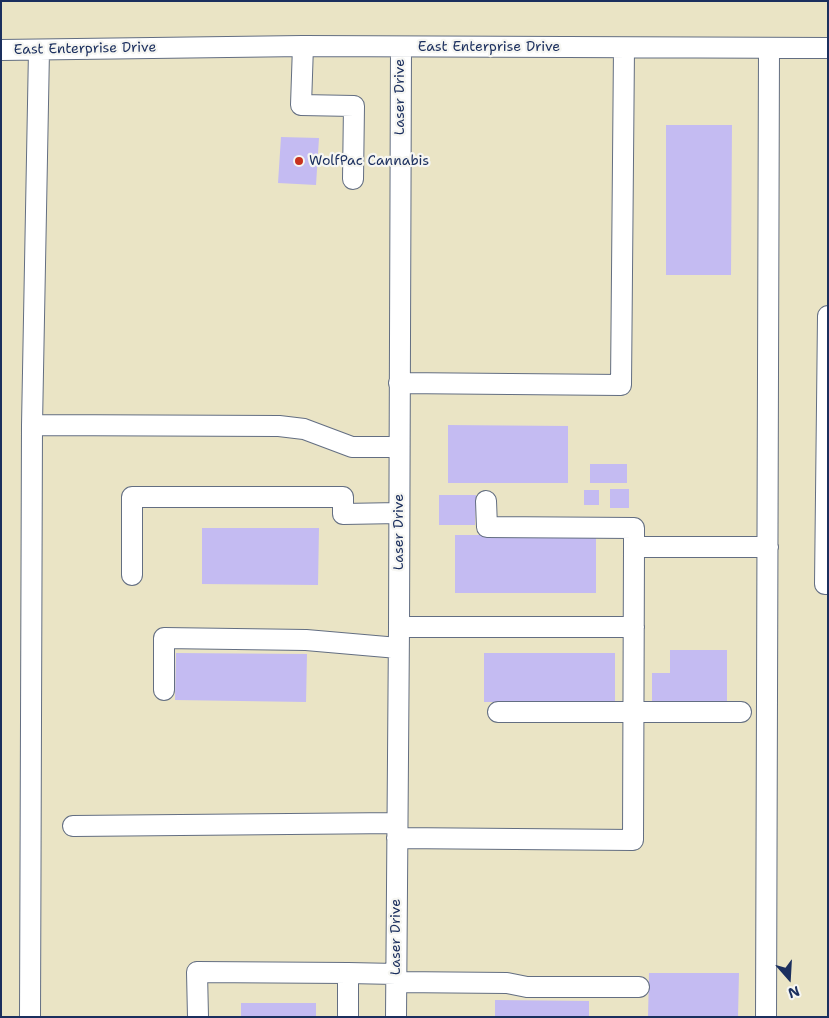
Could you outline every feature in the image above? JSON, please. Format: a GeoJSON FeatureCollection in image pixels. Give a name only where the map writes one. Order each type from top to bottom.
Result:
{"type":"FeatureCollection","features":[{"type":"Feature","properties":{"kind":"street","name":"East Enterprise Drive"},"geometry":{"type":"LineString","coordinates":[[1,50],[303,46],[828,48]]}},
{"type":"Feature","properties":{"kind":"street"},"geometry":{"type":"LineString","coordinates":[[303,46],[302,105],[354,106],[353,179]]}},
{"type":"Feature","properties":{"kind":"street","name":"Laser Drive"},"geometry":{"type":"LineString","coordinates":[[396,1017],[401,47]]}},
{"type":"Feature","properties":{"kind":"street"},"geometry":{"type":"LineString","coordinates":[[399,383],[621,385],[624,48]]}},
{"type":"Feature","properties":{"kind":"street"},"geometry":{"type":"LineString","coordinates":[[766,1017],[769,48]]}},
{"type":"Feature","properties":{"kind":"street"},"geometry":{"type":"LineString","coordinates":[[30,1017],[32,425],[39,50]]}},
{"type":"Feature","properties":{"kind":"street"},"geometry":{"type":"LineString","coordinates":[[828,316],[825,584],[828,584]]}},
{"type":"Feature","properties":{"kind":"street"},"geometry":{"type":"LineString","coordinates":[[32,425],[280,426],[304,429],[352,447],[399,447]]}},
{"type":"Feature","properties":{"kind":"street"},"geometry":{"type":"LineString","coordinates":[[132,574],[132,497],[343,497],[343,514],[399,513]]}},
{"type":"Feature","properties":{"kind":"street"},"geometry":{"type":"LineString","coordinates":[[72,826],[397,831],[633,840],[634,528],[487,527],[486,501]]}},
{"type":"Feature","properties":{"kind":"street"},"geometry":{"type":"LineString","coordinates":[[634,547],[768,547]]}},
{"type":"Feature","properties":{"kind":"street"},"geometry":{"type":"LineString","coordinates":[[399,627],[634,627]]}},
{"type":"Feature","properties":{"kind":"street"},"geometry":{"type":"LineString","coordinates":[[164,690],[164,638],[306,640],[398,648]]}},
{"type":"Feature","properties":{"kind":"street"},"geometry":{"type":"LineString","coordinates":[[498,712],[741,712]]}},
{"type":"Feature","properties":{"kind":"street"},"geometry":{"type":"LineString","coordinates":[[198,1017],[197,972],[348,973],[396,978],[507,983],[527,987],[639,987]]}},
{"type":"Feature","properties":{"kind":"street"},"geometry":{"type":"LineString","coordinates":[[348,973],[348,1017]]}},
{"type":"Feature","properties":{"kind":"building"},"geometry":{"type":"Polygon","coordinates":[[[666,125],[732,125],[731,275],[666,275],[666,125]]]}},
{"type":"Feature","properties":{"kind":"building","name":"WolfPac Cannabis"},"geometry":{"type":"Polygon","coordinates":[[[281,137],[319,138],[316,185],[278,183],[281,137]]]}},
{"type":"Feature","properties":{"kind":"building"},"geometry":{"type":"Polygon","coordinates":[[[448,425],[568,426],[568,483],[448,483],[448,425]]]}},
{"type":"Feature","properties":{"kind":"building"},"geometry":{"type":"Polygon","coordinates":[[[590,464],[627,464],[627,483],[590,483],[590,464]]]}},
{"type":"Feature","properties":{"kind":"building"},"geometry":{"type":"Polygon","coordinates":[[[610,489],[629,489],[629,508],[610,508],[610,489]]]}},
{"type":"Feature","properties":{"kind":"building"},"geometry":{"type":"Polygon","coordinates":[[[584,490],[599,490],[599,505],[584,505],[584,490]]]}},
{"type":"Feature","properties":{"kind":"building"},"geometry":{"type":"Polygon","coordinates":[[[439,495],[476,495],[475,525],[439,525],[439,495]]]}},
{"type":"Feature","properties":{"kind":"building"},"geometry":{"type":"Polygon","coordinates":[[[202,528],[319,528],[318,585],[202,584],[202,528]]]}},
{"type":"Feature","properties":{"kind":"building"},"geometry":{"type":"Polygon","coordinates":[[[455,535],[596,535],[596,593],[455,593],[455,535]]]}},
{"type":"Feature","properties":{"kind":"building"},"geometry":{"type":"Polygon","coordinates":[[[670,650],[727,650],[727,702],[652,702],[652,673],[670,673],[670,650]]]}},
{"type":"Feature","properties":{"kind":"building"},"geometry":{"type":"Polygon","coordinates":[[[176,653],[307,654],[306,702],[175,700],[176,653]]]}},
{"type":"Feature","properties":{"kind":"building"},"geometry":{"type":"Polygon","coordinates":[[[484,653],[615,653],[615,702],[484,702],[484,653]]]}},
{"type":"Feature","properties":{"kind":"building"},"geometry":{"type":"Polygon","coordinates":[[[649,973],[739,973],[738,1017],[648,1017],[649,973]]]}},
{"type":"Feature","properties":{"kind":"building"},"geometry":{"type":"Polygon","coordinates":[[[495,1000],[589,1001],[589,1017],[495,1017],[495,1000]]]}},
{"type":"Feature","properties":{"kind":"building"},"geometry":{"type":"Polygon","coordinates":[[[241,1003],[316,1003],[316,1017],[241,1017],[241,1003]]]}},
{"type":"Feature","properties":{"kind":"place","name":"WolfPac Cannabis"},"geometry":{"type":"Point","coordinates":[299,161]}}]}
